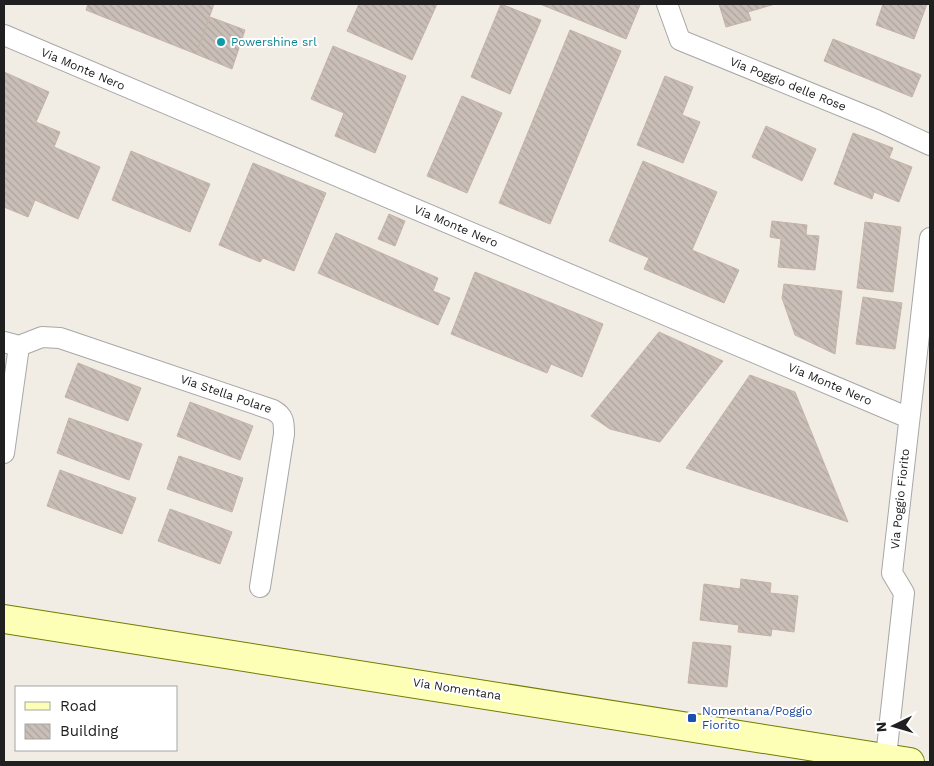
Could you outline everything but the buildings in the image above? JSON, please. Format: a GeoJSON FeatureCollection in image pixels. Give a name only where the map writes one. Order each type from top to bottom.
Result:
{"type":"FeatureCollection","features":[{"type":"Feature","properties":{"kind":"street","name":"Via Poggio delle Rose"},"geometry":{"type":"LineString","coordinates":[[667,4],[680,40],[876,120],[930,145]]}},
{"type":"Feature","properties":{"kind":"street","name":"Via Monte Nero"},"geometry":{"type":"LineString","coordinates":[[4,36],[909,418]]}},
{"type":"Feature","properties":{"kind":"street","name":"Via Poggio Fiorito"},"geometry":{"type":"LineString","coordinates":[[898,759],[904,593],[892,573],[930,238]]}},
{"type":"Feature","properties":{"kind":"street","name":"Via Stella Polare"},"geometry":{"type":"LineString","coordinates":[[12,344],[42,338],[60,338],[280,414],[284,422],[284,434],[260,587]]}},
{"type":"Feature","properties":{"kind":"street"},"geometry":{"type":"LineString","coordinates":[[4,453],[12,344]]}},
{"type":"Feature","properties":{"kind":"street","name":"Via Nomentana"},"geometry":{"type":"LineString","coordinates":[[4,618],[898,759]]}},
{"type":"Feature","properties":{"kind":"place","name":"Powershine srl"},"geometry":{"type":"Point","coordinates":[221,42]}},
{"type":"Feature","properties":{"kind":"place","name":"Nomentana/Poggio Fiorito"},"geometry":{"type":"Point","coordinates":[692,718]}}]}
